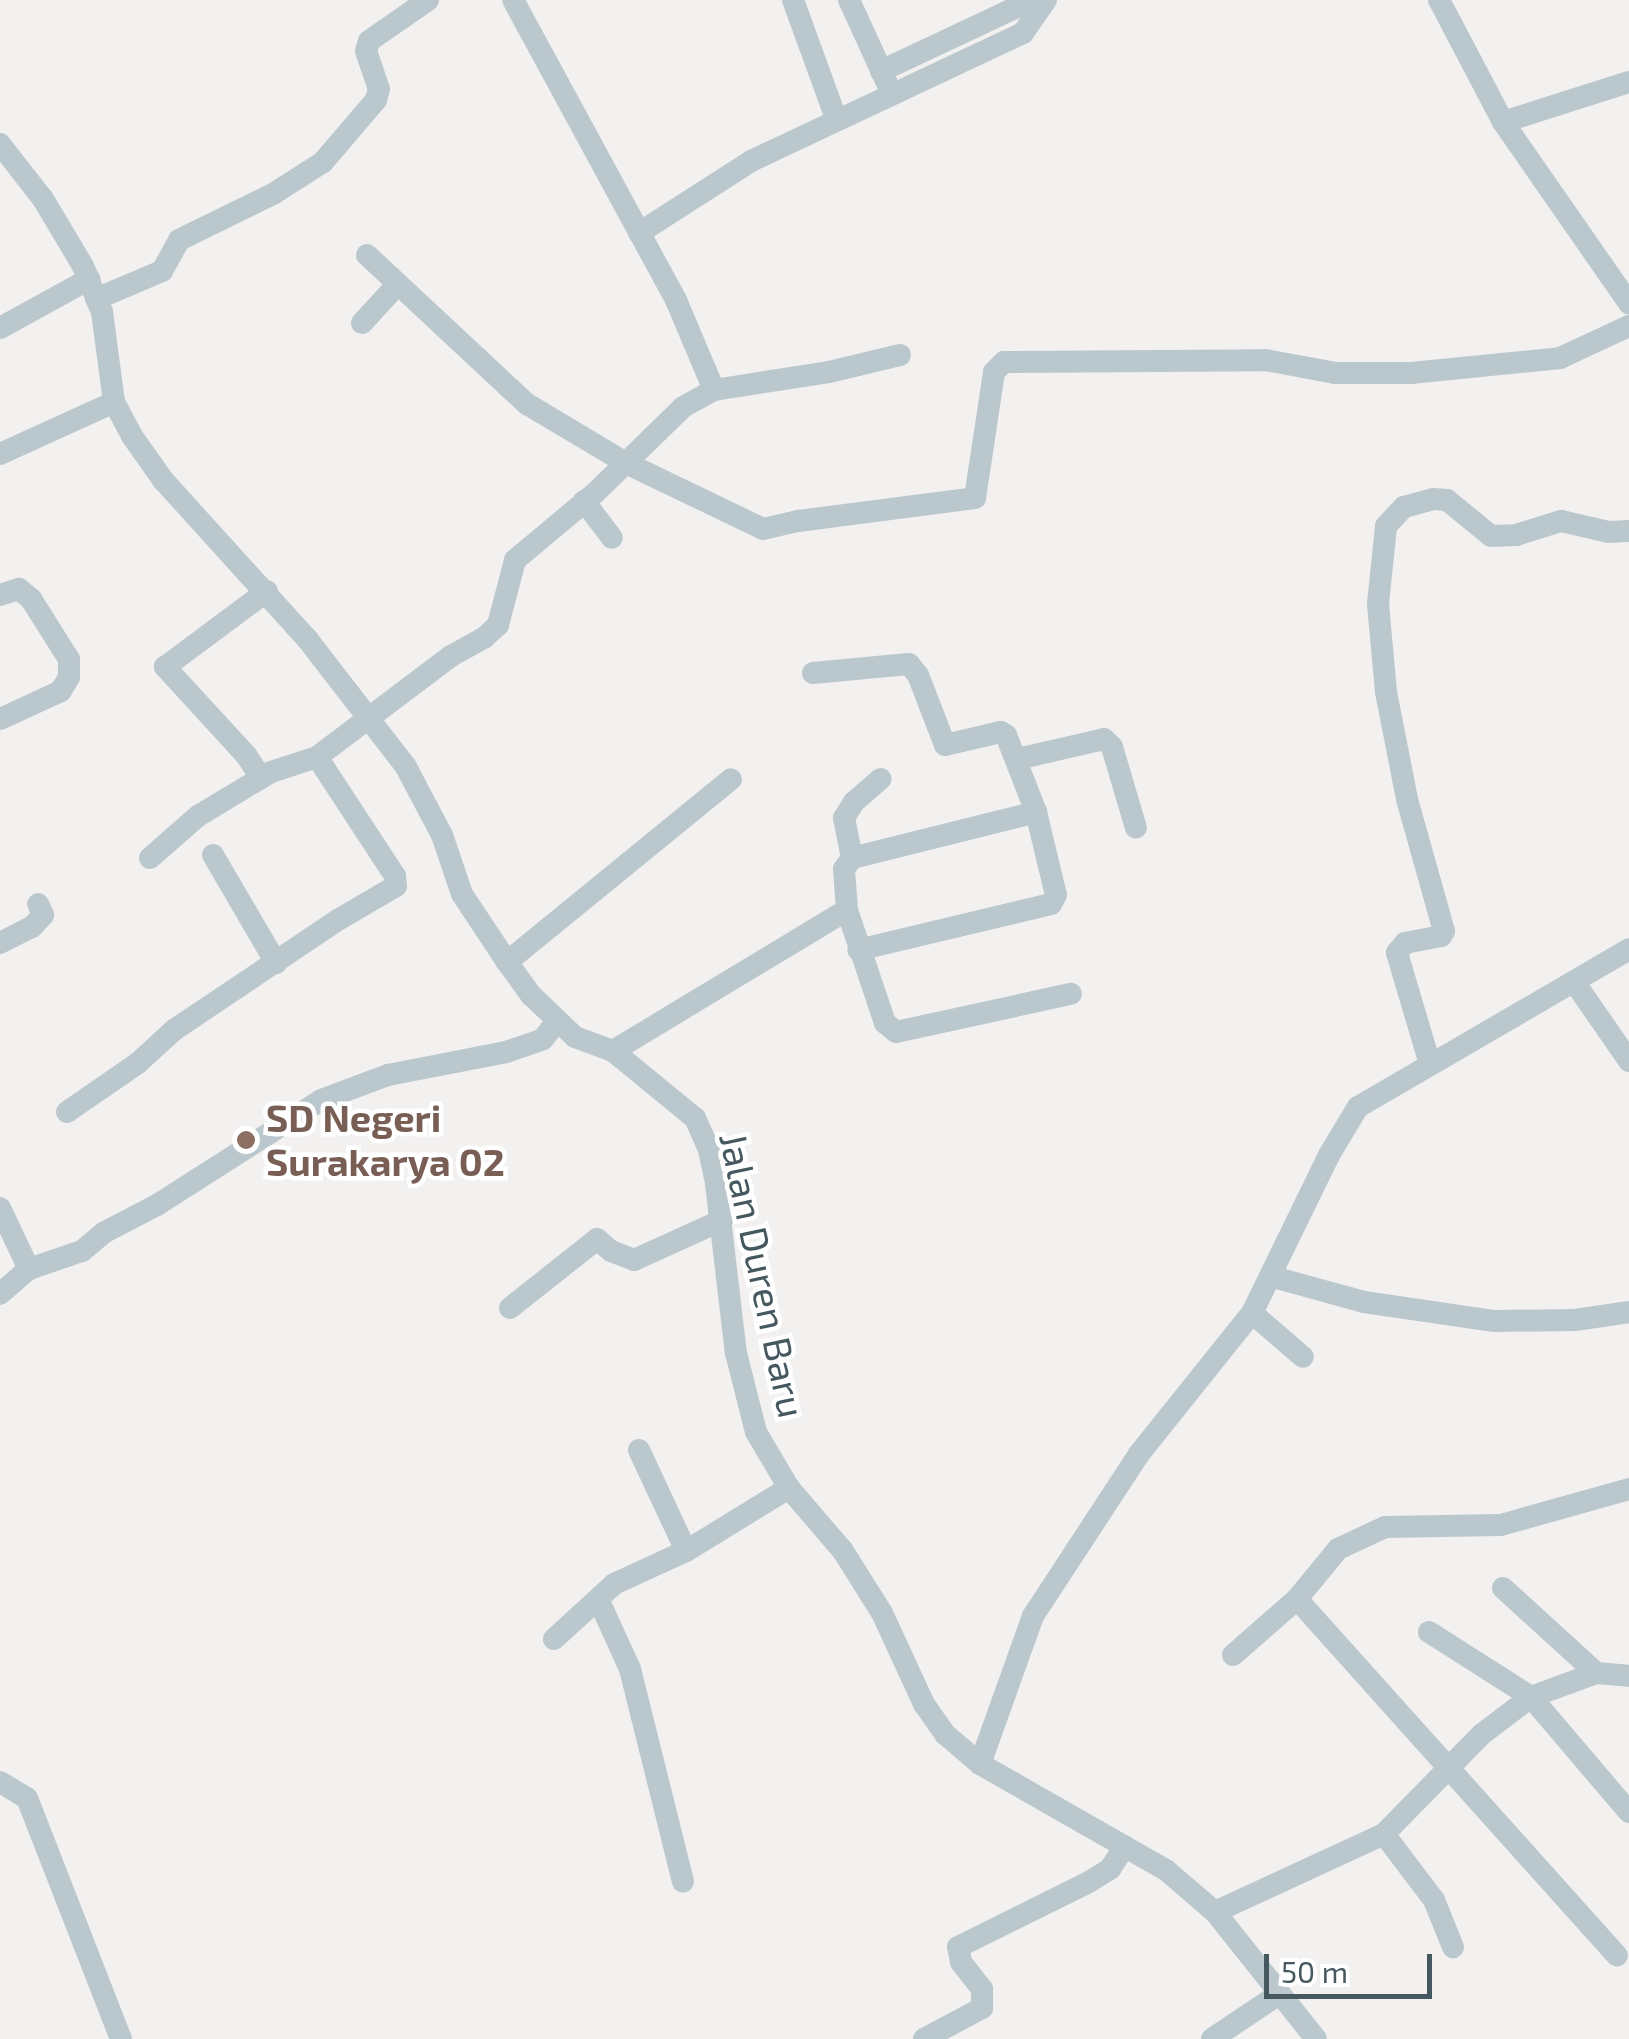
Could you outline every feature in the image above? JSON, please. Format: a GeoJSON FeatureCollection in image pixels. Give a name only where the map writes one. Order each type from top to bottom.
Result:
{"type":"FeatureCollection","features":[{"type":"Feature","properties":{"kind":"street"},"geometry":{"type":"LineString","coordinates":[[0,328],[92,289],[162,271],[179,240],[273,194],[323,162],[376,100],[379,89],[366,51],[369,41],[428,0]]}},
{"type":"Feature","properties":{"kind":"street"},"geometry":{"type":"LineString","coordinates":[[513,0],[676,300],[714,390]]}},
{"type":"Feature","properties":{"kind":"street"},"geometry":{"type":"LineString","coordinates":[[792,0],[836,118]]}},
{"type":"Feature","properties":{"kind":"street"},"geometry":{"type":"LineString","coordinates":[[849,0],[894,97]]}},
{"type":"Feature","properties":{"kind":"street"},"geometry":{"type":"LineString","coordinates":[[882,70],[1032,0]]}},
{"type":"Feature","properties":{"kind":"street"},"geometry":{"type":"LineString","coordinates":[[639,234],[752,161],[836,118],[894,97],[1023,33],[1046,0]]}},
{"type":"Feature","properties":{"kind":"street"},"geometry":{"type":"LineString","coordinates":[[1439,0],[1502,122],[1629,303]]}},
{"type":"Feature","properties":{"kind":"street"},"geometry":{"type":"LineString","coordinates":[[1502,122],[1629,82]]}},
{"type":"Feature","properties":{"kind":"street"},"geometry":{"type":"LineString","coordinates":[[0,144],[43,199],[92,289],[114,402],[0,454]]}},
{"type":"Feature","properties":{"kind":"street"},"geometry":{"type":"LineString","coordinates":[[368,255],[528,404],[626,463],[763,530],[798,520],[958,504],[975,498],[994,372],[1004,362],[1265,360],[1335,373],[1411,373],[1560,358],[1629,326]]}},
{"type":"Feature","properties":{"kind":"street"},"geometry":{"type":"LineString","coordinates":[[362,323],[397,285]]}},
{"type":"Feature","properties":{"kind":"street"},"geometry":{"type":"LineString","coordinates":[[150,858],[188,823],[261,778],[294,761],[317,756],[498,625],[515,560],[626,463],[683,407],[714,390],[829,372],[900,355]]}},
{"type":"Feature","properties":{"kind":"street","name":"Jalan Duren Baru"},"geometry":{"type":"LineString","coordinates":[[114,402],[163,480],[267,591],[406,767],[442,836],[462,894],[507,962],[576,1038],[613,1051],[694,1118],[709,1150],[722,1220],[723,1267],[756,1432],[790,1488],[843,1551],[882,1613],[924,1704],[945,1734],[980,1764],[1166,1870],[1215,1912],[1316,2039]]}},
{"type":"Feature","properties":{"kind":"street"},"geometry":{"type":"LineString","coordinates":[[1428,1062],[1397,954],[1405,943],[1441,936],[1444,931],[1407,800],[1386,692],[1378,604],[1386,526],[1404,507],[1447,500],[1476,529],[1491,536],[1516,535],[1560,521],[1609,532],[1629,531]]}},
{"type":"Feature","properties":{"kind":"street"},"geometry":{"type":"LineString","coordinates":[[584,501],[612,538]]}},
{"type":"Feature","properties":{"kind":"street"},"geometry":{"type":"LineString","coordinates":[[0,595],[19,589],[31,599],[69,659],[69,677],[61,690],[0,718]]}},
{"type":"Feature","properties":{"kind":"street"},"geometry":{"type":"LineString","coordinates":[[261,778],[246,755],[165,667],[267,591]]}},
{"type":"Feature","properties":{"kind":"street"},"geometry":{"type":"LineString","coordinates":[[814,673],[909,664],[918,675],[945,744],[1001,732],[1010,739],[1036,812],[1056,895],[1051,904],[858,950]]}},
{"type":"Feature","properties":{"kind":"street"},"geometry":{"type":"LineString","coordinates":[[1017,759],[1104,739],[1112,747],[1136,828]]}},
{"type":"Feature","properties":{"kind":"street"},"geometry":{"type":"LineString","coordinates":[[66,1112],[138,1063],[174,1030],[391,890],[397,882],[317,756]]}},
{"type":"Feature","properties":{"kind":"street"},"geometry":{"type":"LineString","coordinates":[[507,962],[730,778]]}},
{"type":"Feature","properties":{"kind":"street"},"geometry":{"type":"LineString","coordinates":[[852,858],[844,818],[854,802],[880,779]]}},
{"type":"Feature","properties":{"kind":"street"},"geometry":{"type":"LineString","coordinates":[[1036,812],[852,858],[844,869],[847,910],[884,1022],[896,1032],[1071,994]]}},
{"type":"Feature","properties":{"kind":"street"},"geometry":{"type":"LineString","coordinates":[[213,855],[276,962]]}},
{"type":"Feature","properties":{"kind":"street"},"geometry":{"type":"LineString","coordinates":[[0,943],[32,927],[42,915],[38,904]]}},
{"type":"Feature","properties":{"kind":"street"},"geometry":{"type":"LineString","coordinates":[[613,1051],[847,910]]}},
{"type":"Feature","properties":{"kind":"street"},"geometry":{"type":"LineString","coordinates":[[980,1764],[1033,1616],[1139,1454],[1252,1313],[1273,1277],[1329,1155],[1358,1107],[1428,1062],[1575,983],[1629,949]]}},
{"type":"Feature","properties":{"kind":"street"},"geometry":{"type":"LineString","coordinates":[[1575,983],[1629,1061]]}},
{"type":"Feature","properties":{"kind":"street"},"geometry":{"type":"LineString","coordinates":[[0,1294],[29,1269],[82,1251],[105,1232],[157,1204],[320,1100],[388,1075],[506,1052],[543,1039],[557,1021]]}},
{"type":"Feature","properties":{"kind":"street"},"geometry":{"type":"LineString","coordinates":[[0,1208],[29,1269]]}},
{"type":"Feature","properties":{"kind":"street"},"geometry":{"type":"LineString","coordinates":[[510,1308],[597,1239],[611,1251],[634,1260],[722,1220]]}},
{"type":"Feature","properties":{"kind":"street"},"geometry":{"type":"LineString","coordinates":[[1273,1277],[1364,1302],[1495,1320],[1575,1320],[1629,1312]]}},
{"type":"Feature","properties":{"kind":"street"},"geometry":{"type":"LineString","coordinates":[[1252,1313],[1303,1357]]}},
{"type":"Feature","properties":{"kind":"street"},"geometry":{"type":"LineString","coordinates":[[638,1450],[686,1551]]}},
{"type":"Feature","properties":{"kind":"street"},"geometry":{"type":"LineString","coordinates":[[554,1639],[614,1584],[686,1551],[790,1488]]}},
{"type":"Feature","properties":{"kind":"street"},"geometry":{"type":"LineString","coordinates":[[1233,1655],[1297,1599],[1338,1549],[1385,1527],[1501,1525],[1629,1490]]}},
{"type":"Feature","properties":{"kind":"street"},"geometry":{"type":"LineString","coordinates":[[1503,1588],[1596,1674]]}},
{"type":"Feature","properties":{"kind":"street"},"geometry":{"type":"LineString","coordinates":[[1297,1599],[1618,1956]]}},
{"type":"Feature","properties":{"kind":"street"},"geometry":{"type":"LineString","coordinates":[[599,1601],[630,1669],[683,1882]]}},
{"type":"Feature","properties":{"kind":"street"},"geometry":{"type":"LineString","coordinates":[[1429,1632],[1531,1698],[1629,1812]]}},
{"type":"Feature","properties":{"kind":"street"},"geometry":{"type":"LineString","coordinates":[[1215,1912],[1387,1831],[1409,1813],[1482,1734],[1531,1698],[1596,1674],[1629,1676]]}},
{"type":"Feature","properties":{"kind":"street"},"geometry":{"type":"LineString","coordinates":[[0,1782],[27,1798],[121,2039]]}},
{"type":"Feature","properties":{"kind":"street"},"geometry":{"type":"LineString","coordinates":[[1387,1831],[1434,1900],[1452,1947]]}},
{"type":"Feature","properties":{"kind":"street"},"geometry":{"type":"LineString","coordinates":[[924,2039],[982,2008],[982,1989],[962,1962],[958,1947],[1089,1882],[1110,1868],[1124,1846]]}},
{"type":"Feature","properties":{"kind":"street"},"geometry":{"type":"LineString","coordinates":[[1212,2039],[1279,1994]]}},
{"type":"Feature","properties":{"kind":"place","name":"SD Negeri Surakarya 02"},"geometry":{"type":"Point","coordinates":[246,1140]}}]}
